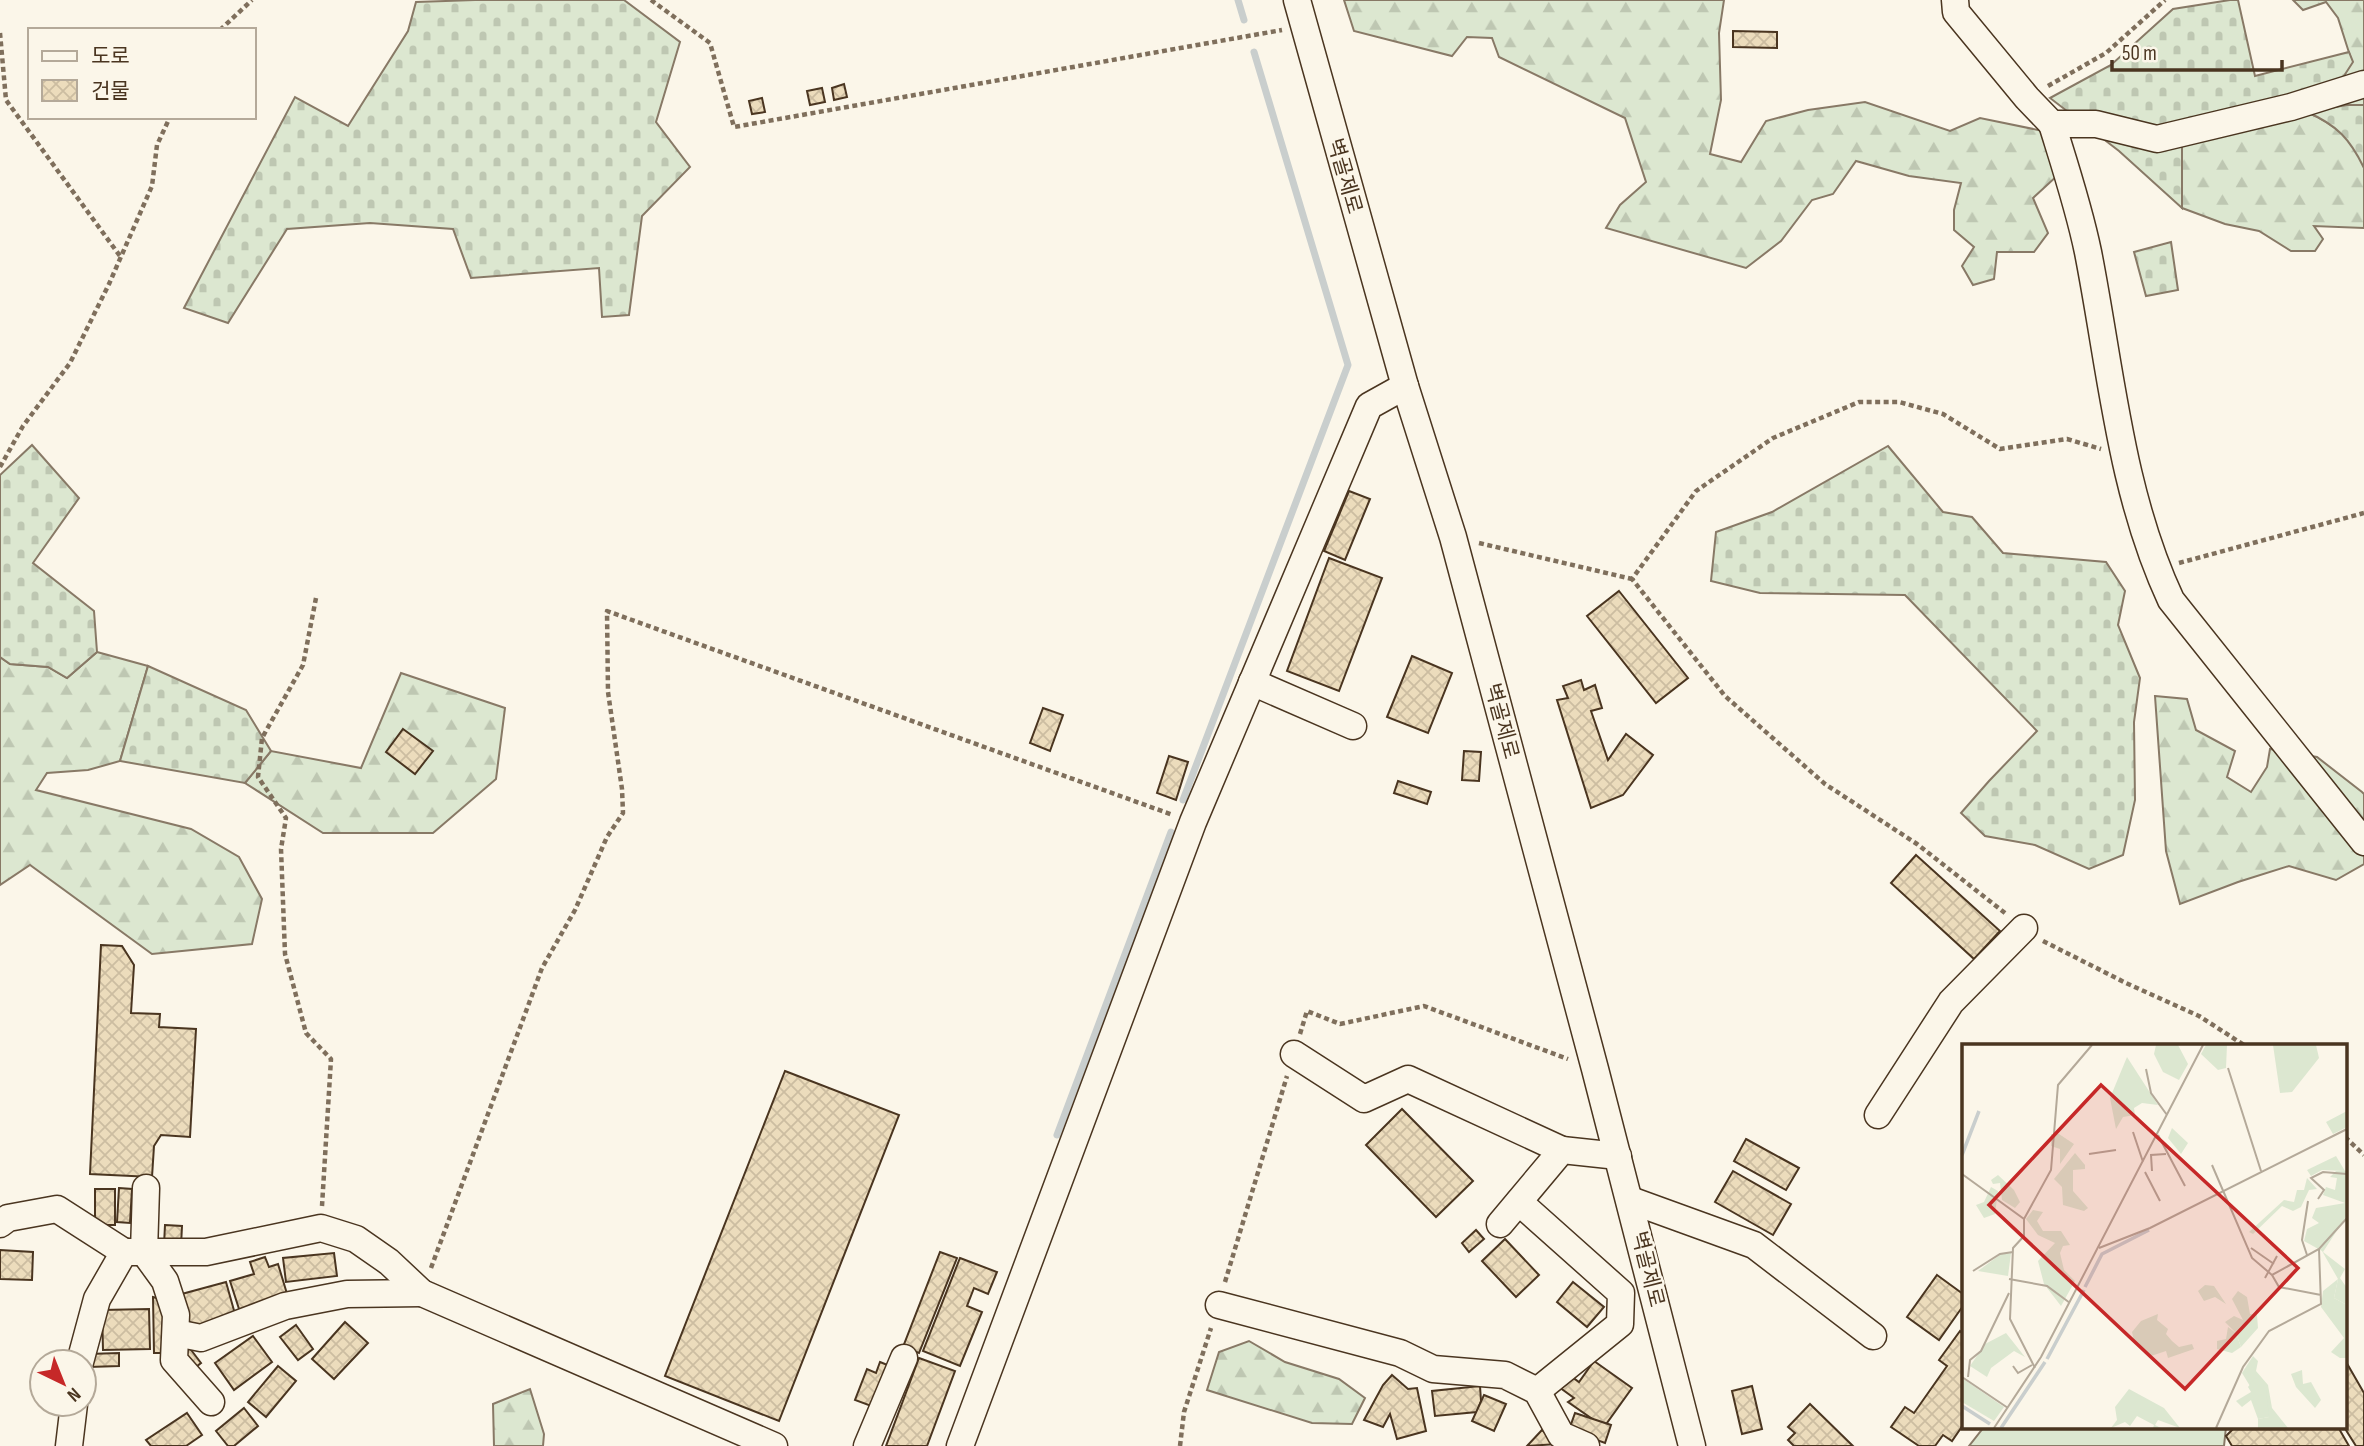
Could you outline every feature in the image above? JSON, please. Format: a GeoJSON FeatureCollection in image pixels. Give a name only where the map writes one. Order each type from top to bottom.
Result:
{"type":"FeatureCollection","features":[{"type":"Feature","properties":{"kind":"street","name":"벽골제로"},"geometry":{"type":"LineString","coordinates":[[1297,0],[1405,386],[1453,537],[1630,1200],[1692,1446]]}},
{"type":"Feature","properties":{"kind":"street"},"geometry":{"type":"LineString","coordinates":[[1955,0],[1956,12],[2052,124],[2071,183],[2088,251],[2123,455],[2157,569],[2171,600],[2364,842]]}},
{"type":"Feature","properties":{"kind":"street"},"geometry":{"type":"LineString","coordinates":[[2052,124],[2096,124],[2157,139],[2291,107],[2364,84]]}},
{"type":"Feature","properties":{"kind":"street"},"geometry":{"type":"LineString","coordinates":[[960,1446],[1193,822],[1369,406],[1405,386]]}},
{"type":"Feature","properties":{"kind":"street"},"geometry":{"type":"LineString","coordinates":[[1252,682],[1353,726]]}},
{"type":"Feature","properties":{"kind":"street"},"geometry":{"type":"LineString","coordinates":[[1878,1115],[1951,1002],[2024,928]]}},
{"type":"Feature","properties":{"kind":"street"},"geometry":{"type":"LineString","coordinates":[[1294,1054],[1364,1099],[1408,1079],[1562,1150],[1618,1156]]}},
{"type":"Feature","properties":{"kind":"street"},"geometry":{"type":"LineString","coordinates":[[1500,1224],[1562,1150]]}},
{"type":"Feature","properties":{"kind":"street"},"geometry":{"type":"LineString","coordinates":[[84,1348],[97,1299],[134,1252],[146,1188]]}},
{"type":"Feature","properties":{"kind":"street"},"geometry":{"type":"LineString","coordinates":[[1630,1200],[1754,1245],[1872,1336]]}},
{"type":"Feature","properties":{"kind":"street"},"geometry":{"type":"LineString","coordinates":[[1519,1202],[1621,1293],[1620,1324],[1537,1391]]}},
{"type":"Feature","properties":{"kind":"street"},"geometry":{"type":"LineString","coordinates":[[0,1224],[8,1218],[57,1209],[134,1252],[165,1282],[176,1315],[174,1360],[211,1402]]}},
{"type":"Feature","properties":{"kind":"street"},"geometry":{"type":"LineString","coordinates":[[134,1252],[206,1252],[321,1228],[356,1239],[389,1262],[422,1293],[774,1446]]}},
{"type":"Feature","properties":{"kind":"street"},"geometry":{"type":"LineString","coordinates":[[176,1333],[201,1338],[285,1306],[347,1294],[422,1293]]}},
{"type":"Feature","properties":{"kind":"street"},"geometry":{"type":"LineString","coordinates":[[1219,1305],[1400,1353],[1433,1369],[1505,1375],[1537,1391],[1561,1435],[1586,1446]]}},
{"type":"Feature","properties":{"kind":"street"},"geometry":{"type":"LineString","coordinates":[[867,1446],[904,1358]]}},
{"type":"Feature","properties":{"kind":"street"},"geometry":{"type":"LineString","coordinates":[[69,1446],[72,1418]]}},
{"type":"Feature","properties":{"kind":"path"},"geometry":{"type":"LineString","coordinates":[[221,28],[252,0]]}},
{"type":"Feature","properties":{"kind":"path"},"geometry":{"type":"LineString","coordinates":[[651,0],[710,43],[734,127],[1303,27]]}},
{"type":"Feature","properties":{"kind":"path"},"geometry":{"type":"LineString","coordinates":[[2027,98],[2106,53],[2165,0]]}},
{"type":"Feature","properties":{"kind":"path"},"geometry":{"type":"LineString","coordinates":[[0,33],[6,100],[120,257]]}},
{"type":"Feature","properties":{"kind":"path"},"geometry":{"type":"LineString","coordinates":[[0,467],[23,426],[70,363],[152,186],[157,145],[169,119]]}},
{"type":"Feature","properties":{"kind":"path"},"geometry":{"type":"LineString","coordinates":[[1632,579],[1696,491],[1773,438],[1859,402],[1899,402],[1943,414],[2000,449],[2067,439],[2123,455]]}},
{"type":"Feature","properties":{"kind":"path"},"geometry":{"type":"LineString","coordinates":[[2157,569],[2364,513]]}},
{"type":"Feature","properties":{"kind":"path"},"geometry":{"type":"LineString","coordinates":[[1453,537],[1632,579],[1725,696],[1825,784],[1917,845],[2036,937],[2126,983],[2199,1016],[2242,1044]]}},
{"type":"Feature","properties":{"kind":"path"},"geometry":{"type":"LineString","coordinates":[[316,598],[303,665],[261,738],[258,777],[286,818],[281,849],[285,954],[306,1032],[331,1059],[321,1228]]}},
{"type":"Feature","properties":{"kind":"path"},"geometry":{"type":"LineString","coordinates":[[422,1293],[542,968],[575,910],[607,837],[623,813],[608,692],[607,611],[1193,822]]}},
{"type":"Feature","properties":{"kind":"path"},"geometry":{"type":"LineString","coordinates":[[1180,1446],[1184,1412],[1307,1011],[1340,1024],[1424,1006],[1595,1069]]}},
{"type":"Feature","properties":{"kind":"path"},"geometry":{"type":"LineString","coordinates":[[2346,1138],[2364,1155]]}},
{"type":"Feature","properties":{"kind":"green space"},"geometry":{"type":"Polygon","coordinates":[[[624,0],[680,42],[656,122],[690,167],[642,216],[629,315],[602,317],[599,268],[471,278],[453,229],[370,223],[287,229],[228,323],[184,308],[295,97],[348,126],[408,31],[416,2],[624,0]]]}},
{"type":"Feature","properties":{"kind":"green space"},"geometry":{"type":"Polygon","coordinates":[[[1344,0],[1724,0],[1719,33],[1721,100],[1710,154],[1741,162],[1766,121],[1808,110],[1865,102],[1950,131],[1980,118],[2043,131],[2058,175],[2033,198],[2048,233],[2034,252],[1997,252],[1994,279],[1973,285],[1962,266],[1974,247],[1954,230],[1954,210],[1961,183],[1909,176],[1856,161],[1833,194],[1812,200],[1781,241],[1746,268],[1606,228],[1620,205],[1646,182],[1625,118],[1499,57],[1492,38],[1467,37],[1452,56],[1354,31],[1344,0]]]}},
{"type":"Feature","properties":{"kind":"green space"},"geometry":{"type":"Polygon","coordinates":[[[2238,0],[2255,76],[2349,52],[2353,62],[2340,82],[2182,122],[2182,208],[2119,151],[2050,98],[2111,65],[2173,9],[2238,0]]]}},
{"type":"Feature","properties":{"kind":"green space"},"geometry":{"type":"Polygon","coordinates":[[[2293,0],[2364,0],[2364,105],[2347,105],[2340,82],[2352,62],[2338,18],[2326,2],[2303,10],[2293,0]]]}},
{"type":"Feature","properties":{"kind":"green space"},"geometry":{"type":"Polygon","coordinates":[[[2364,105],[2364,168],[2342,134],[2327,122],[2307,112],[2364,105]]]}},
{"type":"Feature","properties":{"kind":"green space"},"geometry":{"type":"Polygon","coordinates":[[[2307,112],[2342,134],[2361,158],[2364,167],[2364,228],[2314,226],[2323,239],[2315,251],[2291,251],[2259,231],[2225,224],[2182,208],[2181,143],[2307,112]]]}},
{"type":"Feature","properties":{"kind":"green space"},"geometry":{"type":"Polygon","coordinates":[[[2171,242],[2178,290],[2146,296],[2134,252],[2171,242]]]}},
{"type":"Feature","properties":{"kind":"green space"},"geometry":{"type":"Polygon","coordinates":[[[32,445],[79,498],[33,563],[94,611],[97,652],[67,678],[48,667],[10,664],[0,657],[0,475],[32,445]]]}},
{"type":"Feature","properties":{"kind":"green space"},"geometry":{"type":"Polygon","coordinates":[[[1888,446],[1943,512],[1972,517],[2003,553],[2106,562],[2125,591],[2118,625],[2140,678],[2134,722],[2135,800],[2123,855],[2089,869],[2035,845],[1985,836],[1961,813],[2037,731],[1905,595],[1760,593],[1711,581],[1716,532],[1772,512],[1888,446]]]}},
{"type":"Feature","properties":{"kind":"green space"},"geometry":{"type":"Polygon","coordinates":[[[97,652],[148,666],[120,761],[88,770],[47,773],[36,790],[191,829],[239,857],[262,899],[252,944],[152,954],[30,865],[0,885],[0,657],[10,664],[48,667],[67,678],[97,652]]]}},
{"type":"Feature","properties":{"kind":"green space"},"geometry":{"type":"Polygon","coordinates":[[[148,666],[246,710],[271,751],[245,783],[120,761],[148,666]]]}},
{"type":"Feature","properties":{"kind":"green space"},"geometry":{"type":"Polygon","coordinates":[[[401,673],[505,708],[496,779],[433,833],[323,833],[245,783],[271,751],[361,768],[401,673]]]}},
{"type":"Feature","properties":{"kind":"green space"},"geometry":{"type":"Polygon","coordinates":[[[2155,696],[2187,699],[2196,730],[2235,751],[2227,777],[2251,792],[2267,767],[2270,749],[2317,757],[2362,792],[2364,864],[2336,880],[2289,866],[2180,904],[2166,851],[2155,696]]]}},
{"type":"Feature","properties":{"kind":"green space"},"geometry":{"type":"Polygon","coordinates":[[[1249,1341],[1285,1362],[1339,1379],[1365,1398],[1352,1424],[1312,1423],[1207,1390],[1219,1352],[1249,1341]]]}},
{"type":"Feature","properties":{"kind":"green space"},"geometry":{"type":"Polygon","coordinates":[[[530,1389],[544,1434],[543,1446],[494,1446],[493,1404],[530,1389]]]}},
{"type":"Feature","properties":{"kind":"green space"},"geometry":{"type":"Polygon","coordinates":[[[1983,1428],[2226,1428],[2224,1446],[1969,1446],[1983,1428]]]}},
{"type":"Feature","properties":{"kind":"building"},"geometry":{"type":"Polygon","coordinates":[[[1733,31],[1777,32],[1777,48],[1733,47],[1733,31]]]}},
{"type":"Feature","properties":{"kind":"building"},"geometry":{"type":"Polygon","coordinates":[[[844,84],[847,97],[834,100],[832,88],[844,84]]]}},
{"type":"Feature","properties":{"kind":"building"},"geometry":{"type":"Polygon","coordinates":[[[822,88],[825,102],[810,105],[807,91],[822,88]]]}},
{"type":"Feature","properties":{"kind":"building"},"geometry":{"type":"Polygon","coordinates":[[[762,98],[765,112],[752,114],[749,101],[762,98]]]}},
{"type":"Feature","properties":{"kind":"building"},"geometry":{"type":"Polygon","coordinates":[[[1349,491],[1370,499],[1345,560],[1324,551],[1349,491]]]}},
{"type":"Feature","properties":{"kind":"building"},"geometry":{"type":"Polygon","coordinates":[[[1329,558],[1382,578],[1339,691],[1287,671],[1329,558]]]}},
{"type":"Feature","properties":{"kind":"building"},"geometry":{"type":"Polygon","coordinates":[[[1619,591],[1688,678],[1656,703],[1587,616],[1619,591]]]}},
{"type":"Feature","properties":{"kind":"building"},"geometry":{"type":"Polygon","coordinates":[[[1412,656],[1452,673],[1428,733],[1387,717],[1412,656]]]}},
{"type":"Feature","properties":{"kind":"building"},"geometry":{"type":"Polygon","coordinates":[[[1581,680],[1584,690],[1595,685],[1602,708],[1591,711],[1608,760],[1626,734],[1653,755],[1623,795],[1591,808],[1557,700],[1568,698],[1563,686],[1581,680]]]}},
{"type":"Feature","properties":{"kind":"building"},"geometry":{"type":"Polygon","coordinates":[[[1043,708],[1063,715],[1050,751],[1030,743],[1043,708]]]}},
{"type":"Feature","properties":{"kind":"building"},"geometry":{"type":"Polygon","coordinates":[[[403,729],[433,751],[415,774],[386,752],[403,729]]]}},
{"type":"Feature","properties":{"kind":"building"},"geometry":{"type":"Polygon","coordinates":[[[1464,751],[1481,752],[1479,781],[1462,780],[1464,751]]]}},
{"type":"Feature","properties":{"kind":"building"},"geometry":{"type":"Polygon","coordinates":[[[1169,756],[1188,762],[1176,800],[1157,793],[1169,756]]]}},
{"type":"Feature","properties":{"kind":"building"},"geometry":{"type":"Polygon","coordinates":[[[1398,781],[1431,792],[1427,804],[1394,793],[1398,781]]]}},
{"type":"Feature","properties":{"kind":"building"},"geometry":{"type":"Polygon","coordinates":[[[1916,855],[2000,931],[1974,959],[1891,883],[1916,855]]]}},
{"type":"Feature","properties":{"kind":"building"},"geometry":{"type":"Polygon","coordinates":[[[101,945],[122,946],[134,965],[131,1013],[160,1014],[159,1027],[196,1029],[190,1137],[161,1135],[154,1146],[152,1177],[90,1174],[101,945]]]}},
{"type":"Feature","properties":{"kind":"building"},"geometry":{"type":"Polygon","coordinates":[[[785,1071],[899,1115],[779,1421],[665,1376],[785,1071]]]}},
{"type":"Feature","properties":{"kind":"building"},"geometry":{"type":"Polygon","coordinates":[[[1402,1109],[1473,1181],[1436,1217],[1366,1145],[1402,1109]]]}},
{"type":"Feature","properties":{"kind":"building"},"geometry":{"type":"Polygon","coordinates":[[[1746,1139],[1799,1168],[1786,1190],[1734,1161],[1746,1139]]]}},
{"type":"Feature","properties":{"kind":"building"},"geometry":{"type":"Polygon","coordinates":[[[1733,1171],[1791,1204],[1773,1235],[1715,1202],[1733,1171]]]}},
{"type":"Feature","properties":{"kind":"building"},"geometry":{"type":"Polygon","coordinates":[[[119,1188],[132,1189],[130,1223],[117,1222],[119,1188]]]}},
{"type":"Feature","properties":{"kind":"building"},"geometry":{"type":"Polygon","coordinates":[[[95,1189],[115,1189],[115,1225],[95,1225],[95,1189]]]}},
{"type":"Feature","properties":{"kind":"building"},"geometry":{"type":"Polygon","coordinates":[[[165,1225],[182,1226],[181,1246],[164,1245],[165,1225]]]}},
{"type":"Feature","properties":{"kind":"building"},"geometry":{"type":"Polygon","coordinates":[[[1476,1230],[1484,1239],[1469,1252],[1462,1243],[1476,1230]]]}},
{"type":"Feature","properties":{"kind":"building"},"geometry":{"type":"Polygon","coordinates":[[[1505,1239],[1539,1275],[1516,1297],[1482,1261],[1505,1239]]]}},
{"type":"Feature","properties":{"kind":"building"},"geometry":{"type":"Polygon","coordinates":[[[0,1250],[33,1252],[32,1280],[0,1279],[0,1250]]]}},
{"type":"Feature","properties":{"kind":"building"},"geometry":{"type":"Polygon","coordinates":[[[940,1252],[957,1258],[919,1353],[903,1347],[940,1252]]]}},
{"type":"Feature","properties":{"kind":"building"},"geometry":{"type":"Polygon","coordinates":[[[334,1253],[337,1276],[286,1282],[283,1258],[334,1253]]]}},
{"type":"Feature","properties":{"kind":"building"},"geometry":{"type":"Polygon","coordinates":[[[265,1257],[269,1267],[278,1264],[288,1297],[240,1312],[230,1281],[254,1274],[250,1262],[265,1257]]]}},
{"type":"Feature","properties":{"kind":"building"},"geometry":{"type":"Polygon","coordinates":[[[960,1258],[997,1272],[988,1294],[974,1288],[967,1306],[982,1312],[960,1366],[923,1351],[960,1258]]]}},
{"type":"Feature","properties":{"kind":"building"},"geometry":{"type":"Polygon","coordinates":[[[1937,1275],[1962,1293],[1962,1307],[1939,1340],[1907,1317],[1937,1275]]]}},
{"type":"Feature","properties":{"kind":"building"},"geometry":{"type":"Polygon","coordinates":[[[226,1282],[235,1314],[188,1328],[178,1295],[226,1282]]]}},
{"type":"Feature","properties":{"kind":"building"},"geometry":{"type":"Polygon","coordinates":[[[1573,1282],[1604,1307],[1587,1327],[1557,1302],[1573,1282]]]}},
{"type":"Feature","properties":{"kind":"building"},"geometry":{"type":"Polygon","coordinates":[[[153,1297],[168,1301],[169,1353],[154,1353],[153,1297]]]}},
{"type":"Feature","properties":{"kind":"building"},"geometry":{"type":"Polygon","coordinates":[[[149,1309],[150,1349],[103,1350],[102,1310],[149,1309]]]}},
{"type":"Feature","properties":{"kind":"building"},"geometry":{"type":"Polygon","coordinates":[[[345,1322],[368,1343],[334,1379],[312,1359],[345,1322]]]}},
{"type":"Feature","properties":{"kind":"building"},"geometry":{"type":"Polygon","coordinates":[[[296,1325],[313,1349],[298,1360],[280,1337],[296,1325]]]}},
{"type":"Feature","properties":{"kind":"building"},"geometry":{"type":"Polygon","coordinates":[[[1960,1331],[1962,1426],[1952,1441],[1943,1435],[1935,1446],[1919,1446],[1891,1427],[1905,1407],[1914,1413],[1947,1366],[1939,1360],[1960,1331]]]}},
{"type":"Feature","properties":{"kind":"building"},"geometry":{"type":"Polygon","coordinates":[[[253,1336],[272,1362],[234,1390],[215,1363],[253,1336]]]}},
{"type":"Feature","properties":{"kind":"building"},"geometry":{"type":"Polygon","coordinates":[[[185,1342],[201,1363],[192,1370],[176,1349],[185,1342]]]}},
{"type":"Feature","properties":{"kind":"building"},"geometry":{"type":"Polygon","coordinates":[[[119,1353],[119,1366],[98,1367],[98,1354],[119,1353]]]}},
{"type":"Feature","properties":{"kind":"building"},"geometry":{"type":"Polygon","coordinates":[[[919,1358],[955,1371],[927,1446],[886,1446],[919,1358]]]}},
{"type":"Feature","properties":{"kind":"building"},"geometry":{"type":"Polygon","coordinates":[[[1594,1361],[1632,1388],[1604,1427],[1568,1402],[1574,1398],[1559,1387],[1568,1374],[1579,1382],[1594,1361]]]}},
{"type":"Feature","properties":{"kind":"building"},"geometry":{"type":"Polygon","coordinates":[[[880,1362],[890,1366],[874,1407],[855,1400],[867,1369],[876,1373],[880,1362]]]}},
{"type":"Feature","properties":{"kind":"building"},"geometry":{"type":"Polygon","coordinates":[[[2346,1362],[2364,1393],[2364,1446],[2356,1446],[2345,1428],[2346,1362]]]}},
{"type":"Feature","properties":{"kind":"building"},"geometry":{"type":"Polygon","coordinates":[[[278,1366],[296,1381],[266,1417],[248,1402],[278,1366]]]}},
{"type":"Feature","properties":{"kind":"building"},"geometry":{"type":"Polygon","coordinates":[[[1392,1375],[1408,1389],[1417,1388],[1426,1431],[1397,1439],[1390,1414],[1383,1427],[1364,1420],[1383,1385],[1392,1375]]]}},
{"type":"Feature","properties":{"kind":"building"},"geometry":{"type":"Polygon","coordinates":[[[1480,1386],[1481,1401],[1477,1412],[1435,1416],[1432,1391],[1480,1386]]]}},
{"type":"Feature","properties":{"kind":"building"},"geometry":{"type":"Polygon","coordinates":[[[1752,1386],[1762,1429],[1742,1434],[1732,1391],[1752,1386]]]}},
{"type":"Feature","properties":{"kind":"building"},"geometry":{"type":"Polygon","coordinates":[[[1484,1395],[1506,1404],[1494,1431],[1472,1421],[1484,1395]]]}},
{"type":"Feature","properties":{"kind":"building"},"geometry":{"type":"Polygon","coordinates":[[[1810,1404],[1853,1446],[1794,1446],[1788,1440],[1795,1433],[1788,1427],[1810,1404]]]}},
{"type":"Feature","properties":{"kind":"building"},"geometry":{"type":"Polygon","coordinates":[[[244,1408],[258,1426],[234,1446],[228,1446],[216,1431],[244,1408]]]}},
{"type":"Feature","properties":{"kind":"building"},"geometry":{"type":"Polygon","coordinates":[[[187,1413],[202,1435],[186,1446],[151,1446],[146,1440],[187,1413]]]}},
{"type":"Feature","properties":{"kind":"building"},"geometry":{"type":"Polygon","coordinates":[[[1575,1413],[1611,1425],[1605,1443],[1569,1430],[1575,1413]]]}},
{"type":"Feature","properties":{"kind":"building"},"geometry":{"type":"Polygon","coordinates":[[[2234,1428],[2339,1428],[2349,1446],[2232,1446],[2226,1436],[2234,1428]]]}},
{"type":"Feature","properties":{"kind":"building"},"geometry":{"type":"Polygon","coordinates":[[[1542,1430],[1558,1444],[1527,1446],[1542,1430]]]}},
{"type":"Feature","properties":{"kind":"waterway"},"geometry":{"type":"LineString","coordinates":[[1238,0],[1244,20]]}},
{"type":"Feature","properties":{"kind":"waterway"},"geometry":{"type":"LineString","coordinates":[[1183,800],[1348,365],[1254,52]]}},
{"type":"Feature","properties":{"kind":"waterway"},"geometry":{"type":"LineString","coordinates":[[1057,1135],[1171,832]]}}]}
